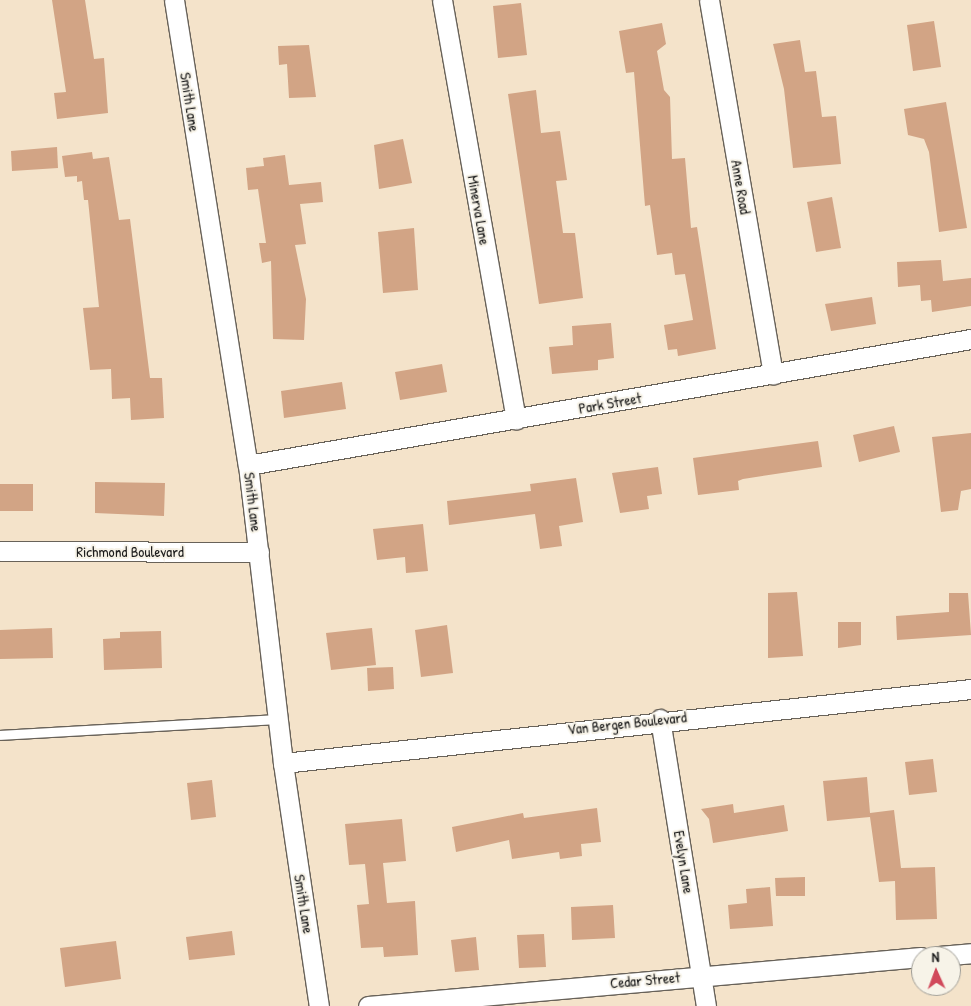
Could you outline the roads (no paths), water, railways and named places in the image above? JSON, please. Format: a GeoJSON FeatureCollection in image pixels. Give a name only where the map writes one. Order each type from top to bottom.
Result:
{"type":"FeatureCollection","features":[{"type":"Feature","properties":{"kind":"street","name":"Smith Lane"},"geometry":{"type":"LineString","coordinates":[[174,0],[248,465],[283,763],[319,1006]]}},
{"type":"Feature","properties":{"kind":"street","name":"Minerva Lane"},"geometry":{"type":"LineString","coordinates":[[442,0],[516,420]]}},
{"type":"Feature","properties":{"kind":"street","name":"Anne Road"},"geometry":{"type":"LineString","coordinates":[[709,0],[773,375]]}},
{"type":"Feature","properties":{"kind":"street","name":"Park Street"},"geometry":{"type":"LineString","coordinates":[[248,465],[516,420],[971,339]]}},
{"type":"Feature","properties":{"kind":"street","name":"Richmond Boulevard"},"geometry":{"type":"LineString","coordinates":[[0,551],[259,552]]}},
{"type":"Feature","properties":{"kind":"street","name":"Van Bergen Boulevard"},"geometry":{"type":"LineString","coordinates":[[283,763],[660,719],[971,689]]}},
{"type":"Feature","properties":{"kind":"street","name":"Evelyn Lane"},"geometry":{"type":"LineString","coordinates":[[660,719],[706,1006]]}},
{"type":"Feature","properties":{"kind":"street","name":"Cedar Street"},"geometry":{"type":"LineString","coordinates":[[368,1006],[702,975],[911,959]]}},
{"type":"Feature","properties":{"kind":"lane"},"geometry":{"type":"LineString","coordinates":[[0,735],[278,719]]}}]}
